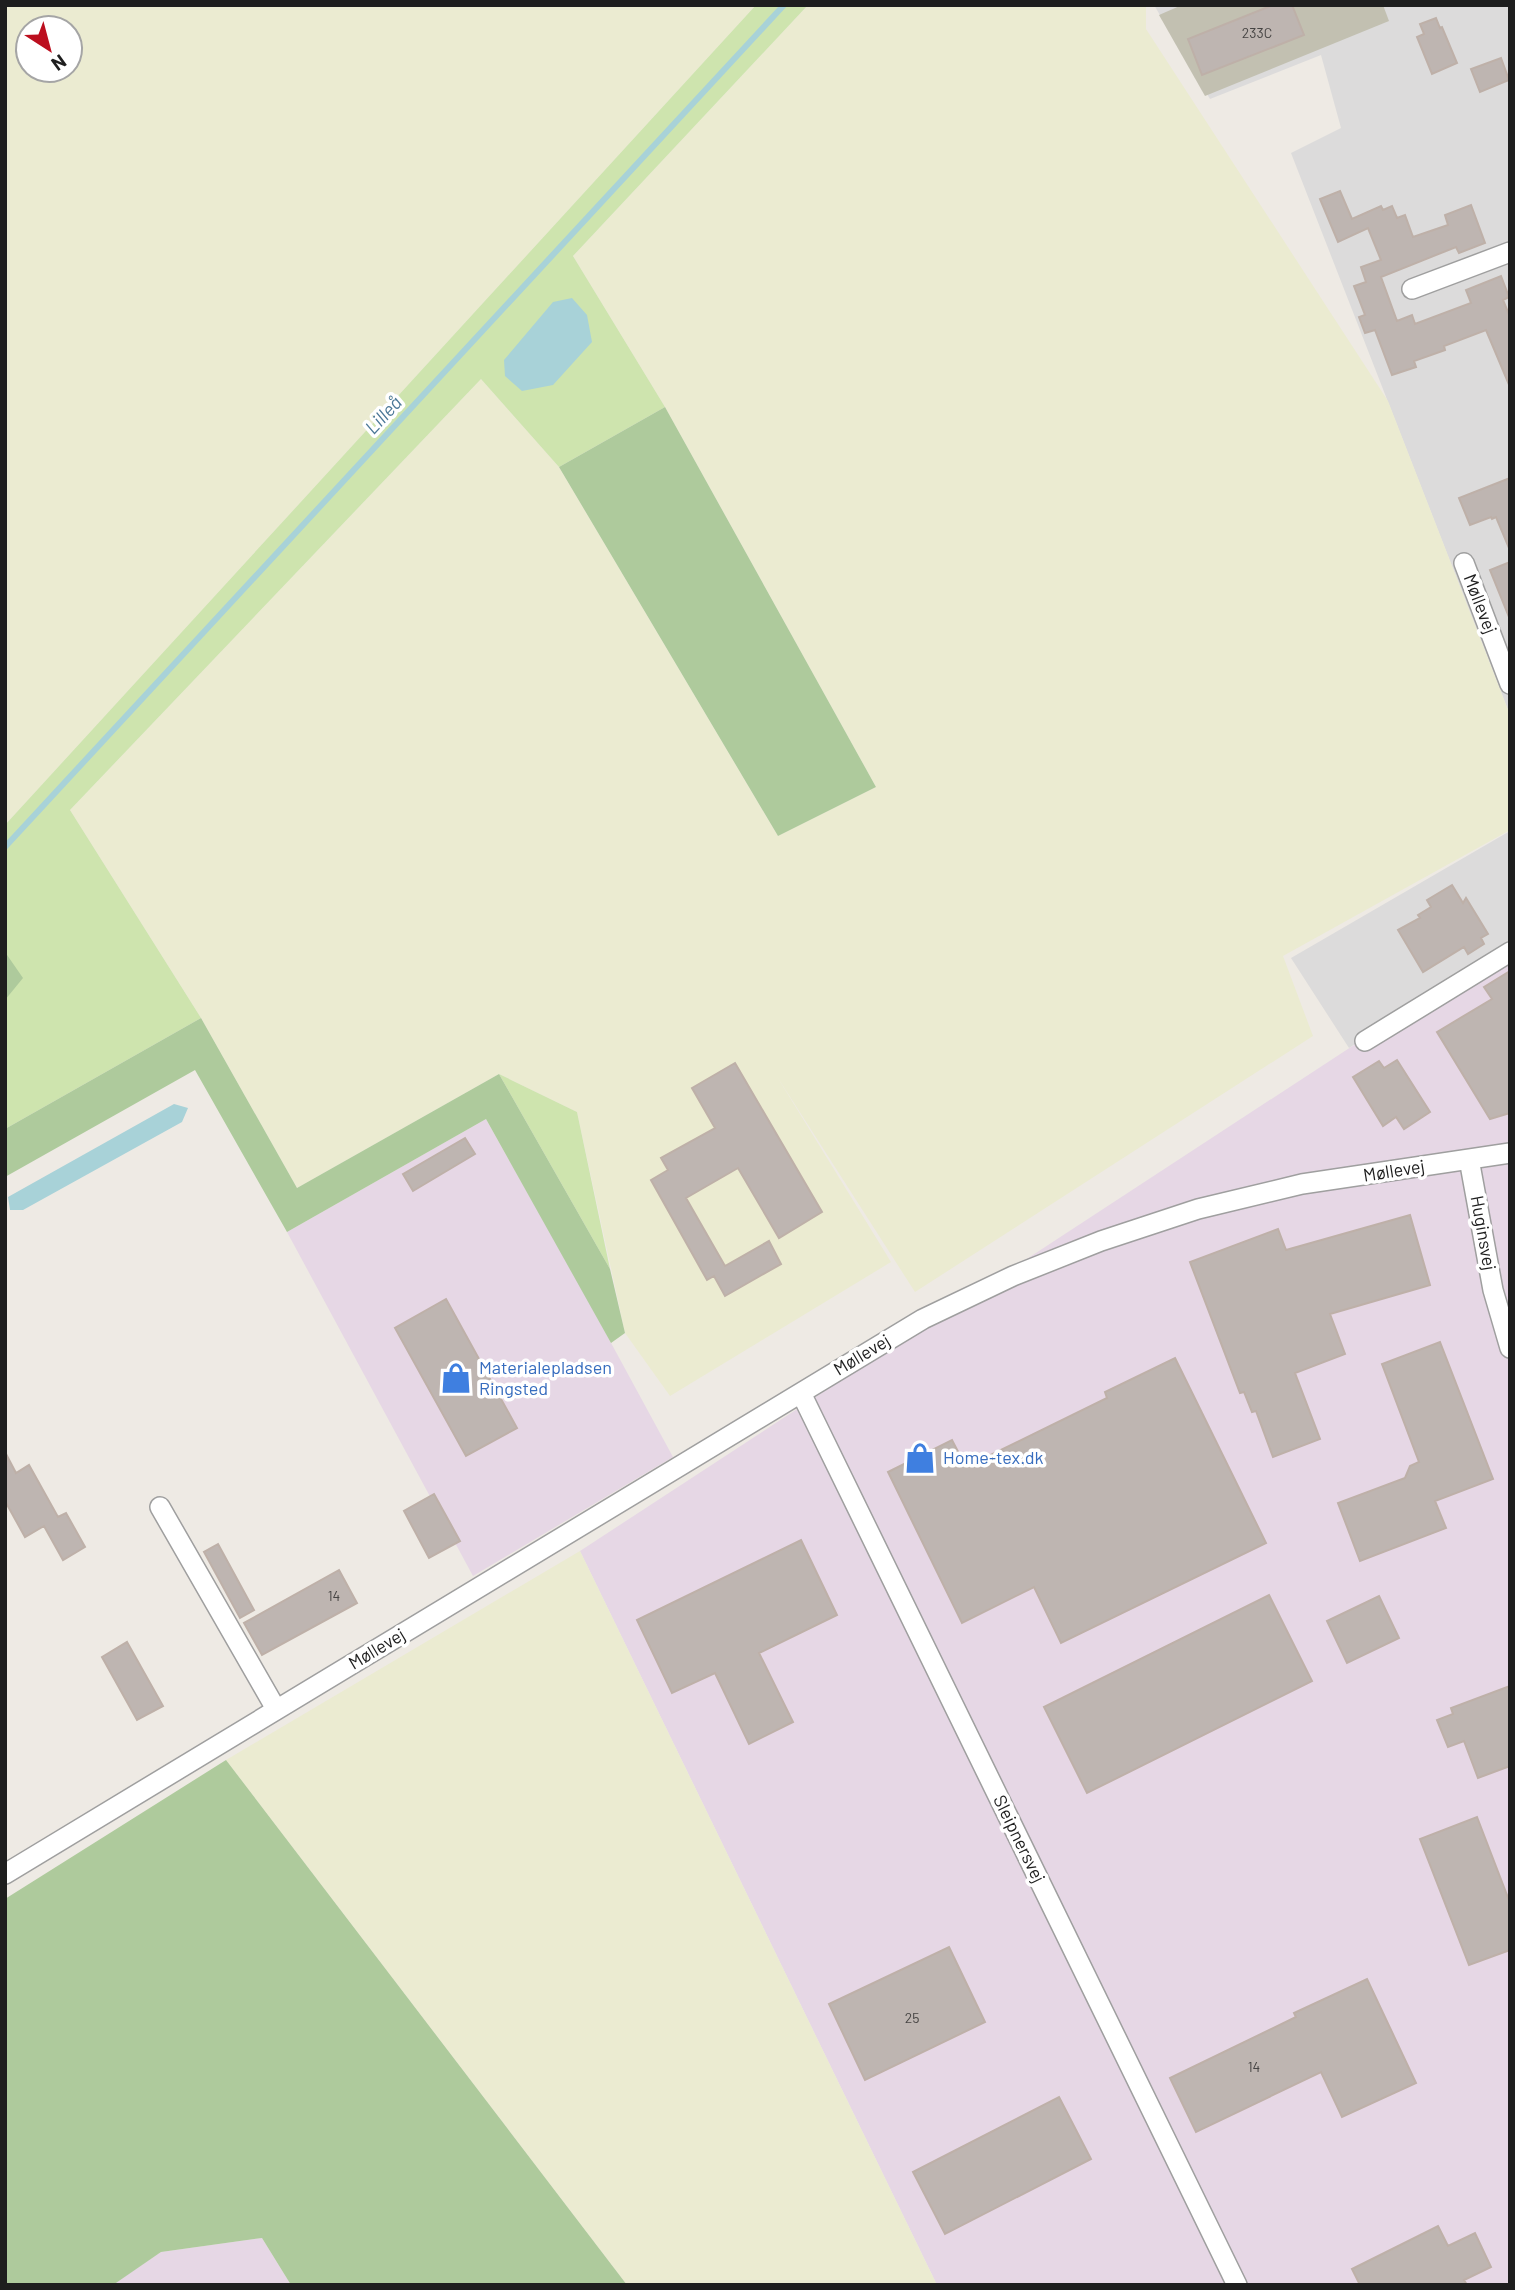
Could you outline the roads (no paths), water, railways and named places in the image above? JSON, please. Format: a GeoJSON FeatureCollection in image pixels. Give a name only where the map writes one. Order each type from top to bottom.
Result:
{"type":"FeatureCollection","features":[{"type":"Feature","properties":{"kind":"street"},"geometry":{"type":"LineString","coordinates":[[1412,289],[1510,252]]}},
{"type":"Feature","properties":{"kind":"street","name":"Møllevej"},"geometry":{"type":"LineString","coordinates":[[1464,563],[1510,684]]}},
{"type":"Feature","properties":{"kind":"street"},"geometry":{"type":"LineString","coordinates":[[1365,1041],[1510,952]]}},
{"type":"Feature","properties":{"kind":"street","name":"Møllevej"},"geometry":{"type":"LineString","coordinates":[[5,1874],[923,1319],[1013,1276],[1101,1241],[1198,1209],[1302,1184],[1510,1153]]}},
{"type":"Feature","properties":{"kind":"street","name":"Huginsvej"},"geometry":{"type":"LineString","coordinates":[[1469,1159],[1493,1290],[1510,1348]]}},
{"type":"Feature","properties":{"kind":"street","name":"Sleipnersvej"},"geometry":{"type":"LineString","coordinates":[[801,1392],[1237,2285]]}},
{"type":"Feature","properties":{"kind":"street"},"geometry":{"type":"LineString","coordinates":[[160,1507],[276,1709]]}},
{"type":"Feature","properties":{"kind":"water"},"geometry":{"type":"Polygon","coordinates":[[[572,298],[587,315],[592,342],[553,385],[522,391],[505,376],[504,360],[553,302],[572,298]]]}},
{"type":"Feature","properties":{"kind":"water"},"geometry":{"type":"Polygon","coordinates":[[[174,1104],[188,1108],[182,1122],[23,1210],[10,1210],[8,1197],[174,1104]]]}},
{"type":"Feature","properties":{"kind":"waterway","name":"Lilleå"},"geometry":{"type":"LineString","coordinates":[[5,847],[784,5]]}},
{"type":"Feature","properties":{"kind":"place","name":"Materialepladsen Ringsted"},"geometry":{"type":"Point","coordinates":[456,1378]}},
{"type":"Feature","properties":{"kind":"place","name":"Home-tex.dk"},"geometry":{"type":"Point","coordinates":[920,1458]}}]}
